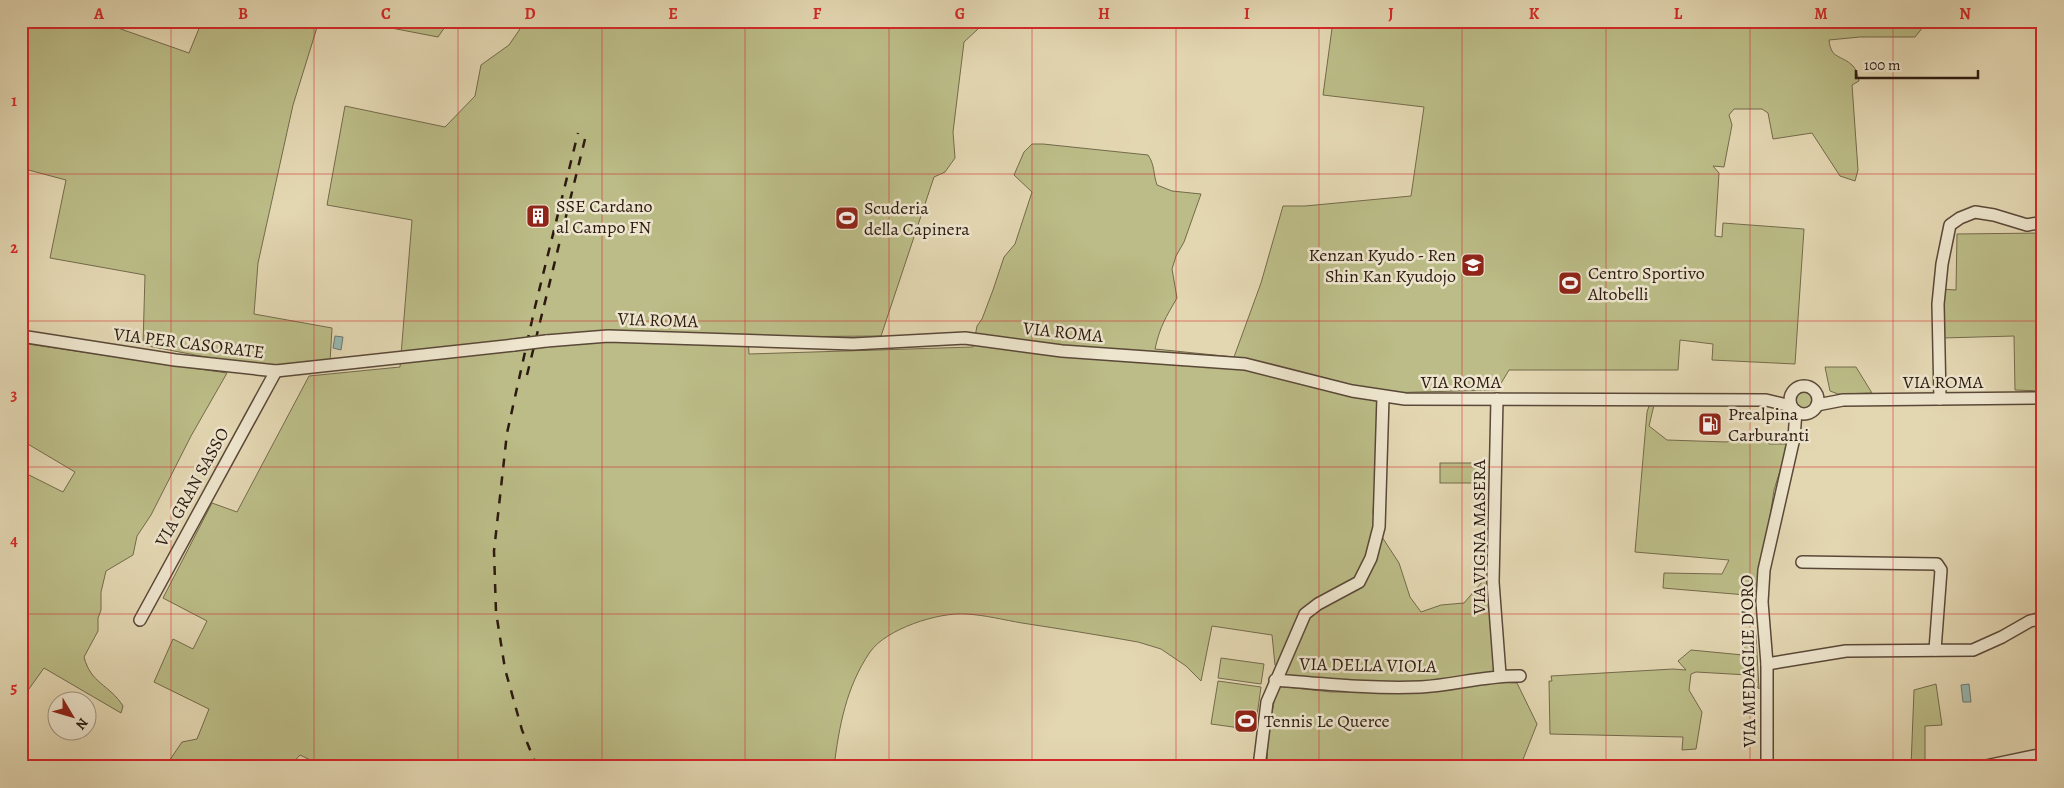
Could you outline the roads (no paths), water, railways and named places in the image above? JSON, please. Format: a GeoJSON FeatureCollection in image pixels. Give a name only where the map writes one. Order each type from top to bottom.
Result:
{"type":"FeatureCollection","features":[{"type":"Feature","properties":{"kind":"street"},"geometry":{"type":"LineString","coordinates":[[1940,399],[1937,328],[1942,272],[1950,225],[1960,218],[1975,212],[1994,215],[2027,225],[2043,222]]}},
{"type":"Feature","properties":{"kind":"street","name":"VIA PER CASORATE"},"geometry":{"type":"LineString","coordinates":[[21,336],[184,361],[276,371],[353,364]]}},
{"type":"Feature","properties":{"kind":"street","name":"VIA ROMA"},"geometry":{"type":"LineString","coordinates":[[353,364],[546,341],[608,336],[853,344],[965,338],[1062,351],[1245,364],[1383,397],[1419,400],[1766,400],[1793,409],[1800,414],[1843,400],[2043,398]]}},
{"type":"Feature","properties":{"kind":"street","name":"VIA GRAN SASSO"},"geometry":{"type":"LineString","coordinates":[[140,620],[276,371]]}},
{"type":"Feature","properties":{"kind":"street","name":"VIA ROMA"},"geometry":{"type":"LineString","coordinates":[[1766,400],[1803,385],[1843,400]]}},
{"type":"Feature","properties":{"kind":"street"},"geometry":{"type":"LineString","coordinates":[[1793,409],[1790,397],[1794,389]]}},
{"type":"Feature","properties":{"kind":"street"},"geometry":{"type":"LineString","coordinates":[[1814,409],[1816,391]]}},
{"type":"Feature","properties":{"kind":"street"},"geometry":{"type":"LineString","coordinates":[[1259,767],[1267,702],[1305,614],[1318,604],[1360,582],[1371,558],[1379,527],[1383,397]]}},
{"type":"Feature","properties":{"kind":"street","name":"VIA VIGNA MASERA"},"geometry":{"type":"LineString","coordinates":[[1498,399],[1493,582],[1500,675]]}},
{"type":"Feature","properties":{"kind":"street","name":"VIA MEDAGLIE D'ORO"},"geometry":{"type":"LineString","coordinates":[[1767,767],[1767,664],[1762,602],[1764,570],[1794,438],[1793,409]]}},
{"type":"Feature","properties":{"kind":"street","name":"VIA MEDAGLIE D'ORO"},"geometry":{"type":"LineString","coordinates":[[1794,438],[1814,409]]}},
{"type":"Feature","properties":{"kind":"street"},"geometry":{"type":"LineString","coordinates":[[1802,562],[1937,564],[1941,570],[1935,650]]}},
{"type":"Feature","properties":{"kind":"street"},"geometry":{"type":"LineString","coordinates":[[1767,664],[1846,650],[1973,650],[2002,637],[2030,621],[2043,618]]}},
{"type":"Feature","properties":{"kind":"street","name":"VIA DELLA VIOLA"},"geometry":{"type":"LineString","coordinates":[[1275,680],[1342,686],[1422,687],[1500,675],[1520,676]]}},
{"type":"Feature","properties":{"kind":"street"},"geometry":{"type":"LineString","coordinates":[[1980,767],[2043,754]]}},
{"type":"Feature","properties":{"kind":"water"},"geometry":{"type":"Polygon","coordinates":[[[335,336],[343,337],[341,350],[333,348],[335,336]]]}},
{"type":"Feature","properties":{"kind":"water"},"geometry":{"type":"Polygon","coordinates":[[[1969,684],[1971,702],[1963,702],[1961,685],[1969,684]]]}},
{"type":"Feature","properties":{"kind":"railway"},"geometry":{"type":"LineString","coordinates":[[537,767],[522,730],[505,669],[496,612],[494,551],[507,433],[535,307],[578,133]]}},
{"type":"Feature","properties":{"kind":"railway"},"geometry":{"type":"LineString","coordinates":[[527,375],[586,135]]}},
{"type":"Feature","properties":{"kind":"place","name":"SSE Cardano al Campo FN"},"geometry":{"type":"Point","coordinates":[538,216]}},
{"type":"Feature","properties":{"kind":"place","name":"Scuderia della Capinera"},"geometry":{"type":"Point","coordinates":[847,218]}},
{"type":"Feature","properties":{"kind":"place","name":"Kenzan Kyudo - Ren Shin Kan Kyudojo"},"geometry":{"type":"Point","coordinates":[1473,265]}},
{"type":"Feature","properties":{"kind":"place","name":"Centro Sportivo Altobelli"},"geometry":{"type":"Point","coordinates":[1570,283]}},
{"type":"Feature","properties":{"kind":"place","name":"Prealpina Carburanti"},"geometry":{"type":"Point","coordinates":[1710,424]}},
{"type":"Feature","properties":{"kind":"place","name":"Tennis Le Querce"},"geometry":{"type":"Point","coordinates":[1246,721]}}]}
